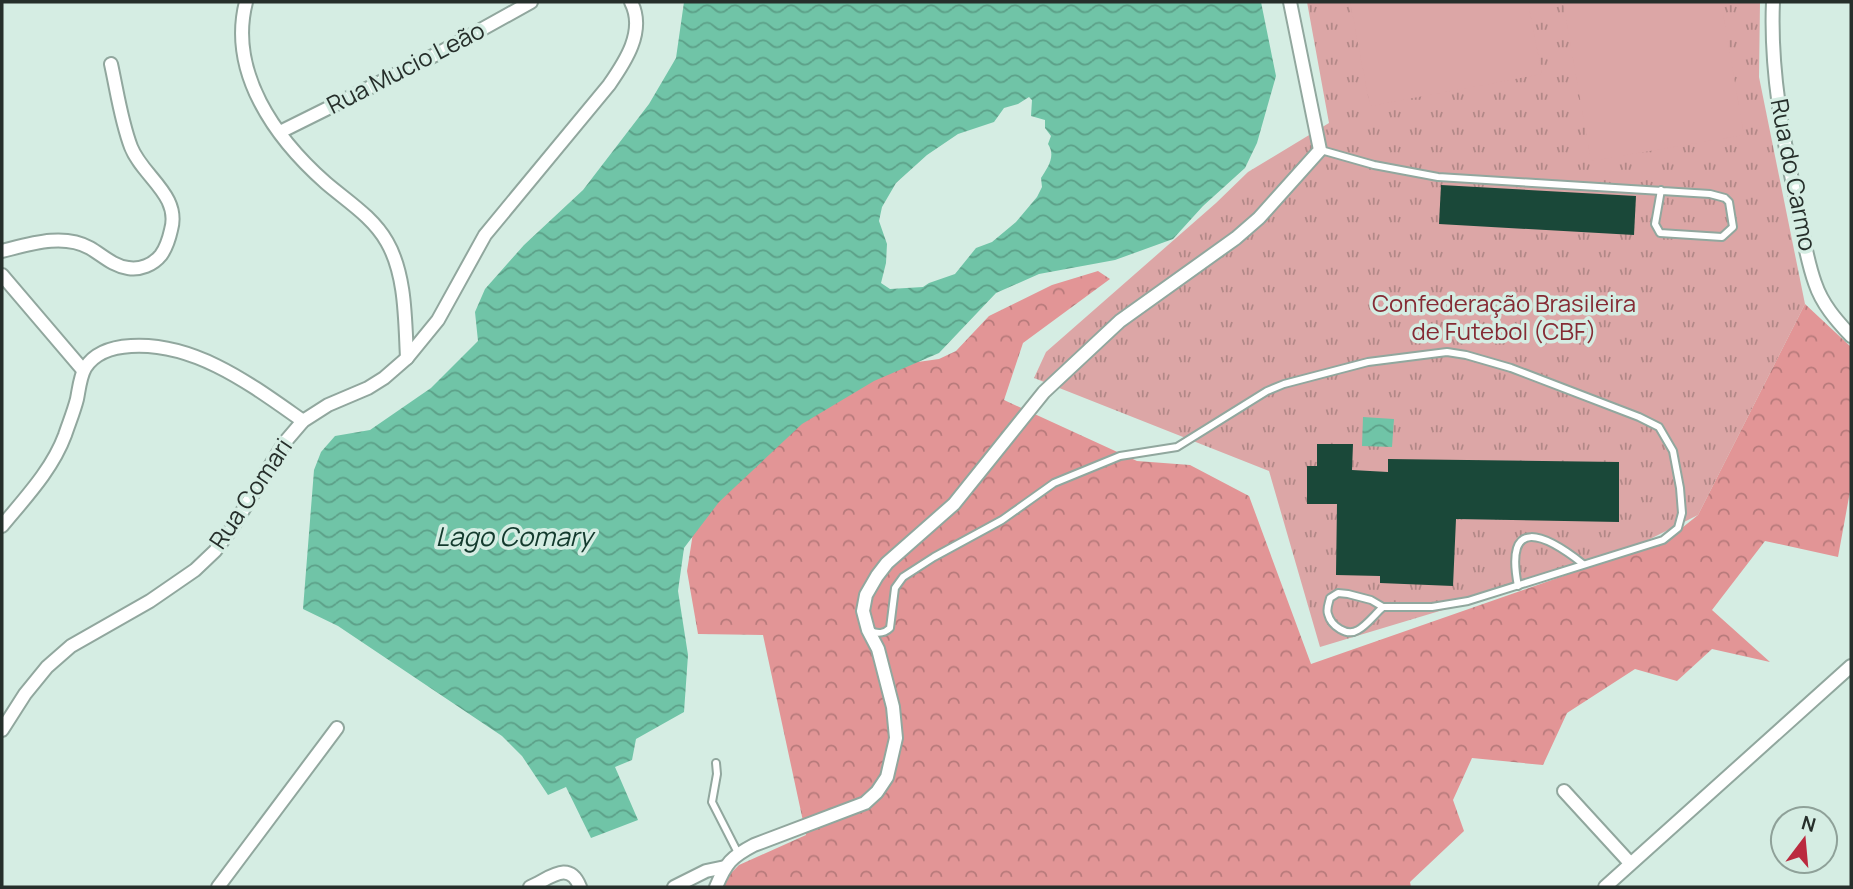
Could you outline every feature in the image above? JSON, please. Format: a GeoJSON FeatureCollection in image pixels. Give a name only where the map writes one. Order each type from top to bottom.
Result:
{"type":"FeatureCollection","features":[{"type":"Feature","properties":{"kind":"street"},"geometry":{"type":"LineString","coordinates":[[246,2],[240,41],[246,70],[256,95],[280,132],[310,168],[378,228],[389,244],[401,285],[407,358]]}},
{"type":"Feature","properties":{"kind":"street","name":"Rua Mucio Leão"},"geometry":{"type":"LineString","coordinates":[[280,132],[441,52],[531,2]]}},
{"type":"Feature","properties":{"kind":"street","name":"Rua Comari"},"geometry":{"type":"LineString","coordinates":[[2,730],[25,694],[47,667],[71,646],[150,601],[195,570],[215,551],[285,442],[303,421],[328,405],[384,379],[407,358],[438,320],[485,234],[624,64],[636,27],[631,2]]}},
{"type":"Feature","properties":{"kind":"street"},"geometry":{"type":"LineString","coordinates":[[716,887],[725,867],[738,853],[865,803],[887,777],[896,738],[893,707],[878,649],[868,631],[863,611],[866,595],[887,563],[954,504],[1044,392],[1120,321],[1236,238],[1259,218],[1320,150],[1290,2]]}},
{"type":"Feature","properties":{"kind":"street","name":"Rua do Carmo"},"geometry":{"type":"LineString","coordinates":[[1773,2],[1774,77],[1790,172],[1810,265],[1824,302],[1851,336]]}},
{"type":"Feature","properties":{"kind":"street"},"geometry":{"type":"LineString","coordinates":[[2,251],[71,240],[117,265],[129,268],[144,268],[162,253],[173,225],[171,206],[133,152],[126,135],[111,64]]}},
{"type":"Feature","properties":{"kind":"street"},"geometry":{"type":"LineString","coordinates":[[2,275],[83,370]]}},
{"type":"Feature","properties":{"kind":"street"},"geometry":{"type":"LineString","coordinates":[[2,526],[56,456],[76,401],[83,370],[93,358],[114,347],[156,346],[184,351],[236,378],[303,421]]}},
{"type":"Feature","properties":{"kind":"street"},"geometry":{"type":"LineString","coordinates":[[1605,887],[1851,666]]}},
{"type":"Feature","properties":{"kind":"street"},"geometry":{"type":"LineString","coordinates":[[218,887],[337,728]]}},
{"type":"Feature","properties":{"kind":"street"},"geometry":{"type":"LineString","coordinates":[[1564,791],[1630,863]]}},
{"type":"Feature","properties":{"kind":"street"},"geometry":{"type":"LineString","coordinates":[[674,887],[706,871],[725,867]]}},
{"type":"Feature","properties":{"kind":"street"},"geometry":{"type":"LineString","coordinates":[[530,887],[562,872],[571,873],[580,887]]}},
{"type":"Feature","properties":{"kind":"lane"},"geometry":{"type":"LineString","coordinates":[[1320,150],[1374,165],[1438,177],[1661,190],[1710,194],[1725,198],[1732,209],[1733,227],[1722,237],[1660,233],[1655,224],[1661,190]]}},
{"type":"Feature","properties":{"kind":"lane"},"geometry":{"type":"LineString","coordinates":[[868,631],[878,634],[890,628],[895,588],[903,577],[934,556],[1002,520],[1055,483],[1120,456],[1177,447],[1283,384],[1368,362],[1447,352],[1466,355],[1511,368],[1639,417],[1660,427],[1667,438],[1673,451],[1681,488],[1682,513],[1678,528],[1664,540],[1456,603],[1432,607],[1383,607],[1359,596],[1338,593],[1330,598],[1327,612],[1332,622],[1343,631],[1350,632],[1357,631],[1383,607]]}},
{"type":"Feature","properties":{"kind":"lane"},"geometry":{"type":"LineString","coordinates":[[1518,586],[1515,554],[1517,544],[1522,538],[1528,536],[1558,546],[1583,564]]}},
{"type":"Feature","properties":{"kind":"lane"},"geometry":{"type":"LineString","coordinates":[[716,763],[718,774],[712,802],[738,853]]}},
{"type":"Feature","properties":{"kind":"green space","name":"Confederação Brasileira de Futebol (CBF)"},"geometry":{"type":"Polygon","coordinates":[[[1307,2],[1760,2],[1759,77],[1805,304],[1698,515],[1606,561],[1320,647],[1269,471],[1034,378],[1046,352],[1248,172],[1329,123],[1307,2]]]}},
{"type":"Feature","properties":{"kind":"green space"},"geometry":{"type":"Polygon","coordinates":[[[1350,2],[1528,2],[1542,74],[1370,106],[1350,2]]]}},
{"type":"Feature","properties":{"kind":"green space"},"geometry":{"type":"Polygon","coordinates":[[[1563,2],[1721,2],[1744,135],[1591,161],[1563,2]]]}},
{"type":"Feature","properties":{"kind":"green space"},"geometry":{"type":"Polygon","coordinates":[[[1098,271],[1110,279],[1023,343],[1004,400],[1137,461],[1190,465],[1249,496],[1311,664],[1662,544],[1698,515],[1805,304],[1851,347],[1851,486],[1838,557],[1765,541],[1712,610],[1770,662],[1712,649],[1677,681],[1635,669],[1567,713],[1543,765],[1472,758],[1453,800],[1464,831],[1410,882],[1411,887],[717,887],[739,865],[806,835],[763,635],[698,634],[687,571],[693,533],[722,488],[805,409],[875,368],[939,359],[956,351],[989,316],[1052,285],[1098,271]]]}},
{"type":"Feature","properties":{"kind":"water","name":"Lago Comary"},"geometry":{"type":"Polygon","coordinates":[[[684,2],[1261,2],[1276,76],[1257,143],[1245,168],[1203,206],[1173,239],[1115,260],[1039,274],[996,293],[939,353],[874,381],[802,424],[719,502],[684,548],[678,591],[688,655],[684,712],[636,739],[632,760],[615,767],[638,820],[591,838],[566,787],[548,795],[522,756],[502,736],[338,626],[303,609],[314,470],[321,452],[335,436],[370,430],[431,388],[478,341],[475,312],[485,289],[524,245],[583,190],[649,104],[676,58],[684,2]],[[1029,97],[1004,108],[994,122],[958,134],[927,155],[896,183],[882,207],[879,221],[887,244],[881,283],[890,289],[923,287],[955,274],[976,248],[992,242],[1016,222],[1037,197],[1042,187],[1041,178],[1051,157],[1048,144],[1051,136],[1045,128],[1045,120],[1031,116],[1032,100],[1029,97]]]}},
{"type":"Feature","properties":{"kind":"water"},"geometry":{"type":"Polygon","coordinates":[[[1363,417],[1394,419],[1392,447],[1362,446],[1363,417]]]}},
{"type":"Feature","properties":{"kind":"building"},"geometry":{"type":"Polygon","coordinates":[[[1441,185],[1636,196],[1634,235],[1439,224],[1441,185]]]}},
{"type":"Feature","properties":{"kind":"building"},"geometry":{"type":"Polygon","coordinates":[[[1317,444],[1353,444],[1352,470],[1388,472],[1388,459],[1619,462],[1619,522],[1456,519],[1453,586],[1380,583],[1380,576],[1336,575],[1337,504],[1307,504],[1307,466],[1317,466],[1317,444]]]}}]}
